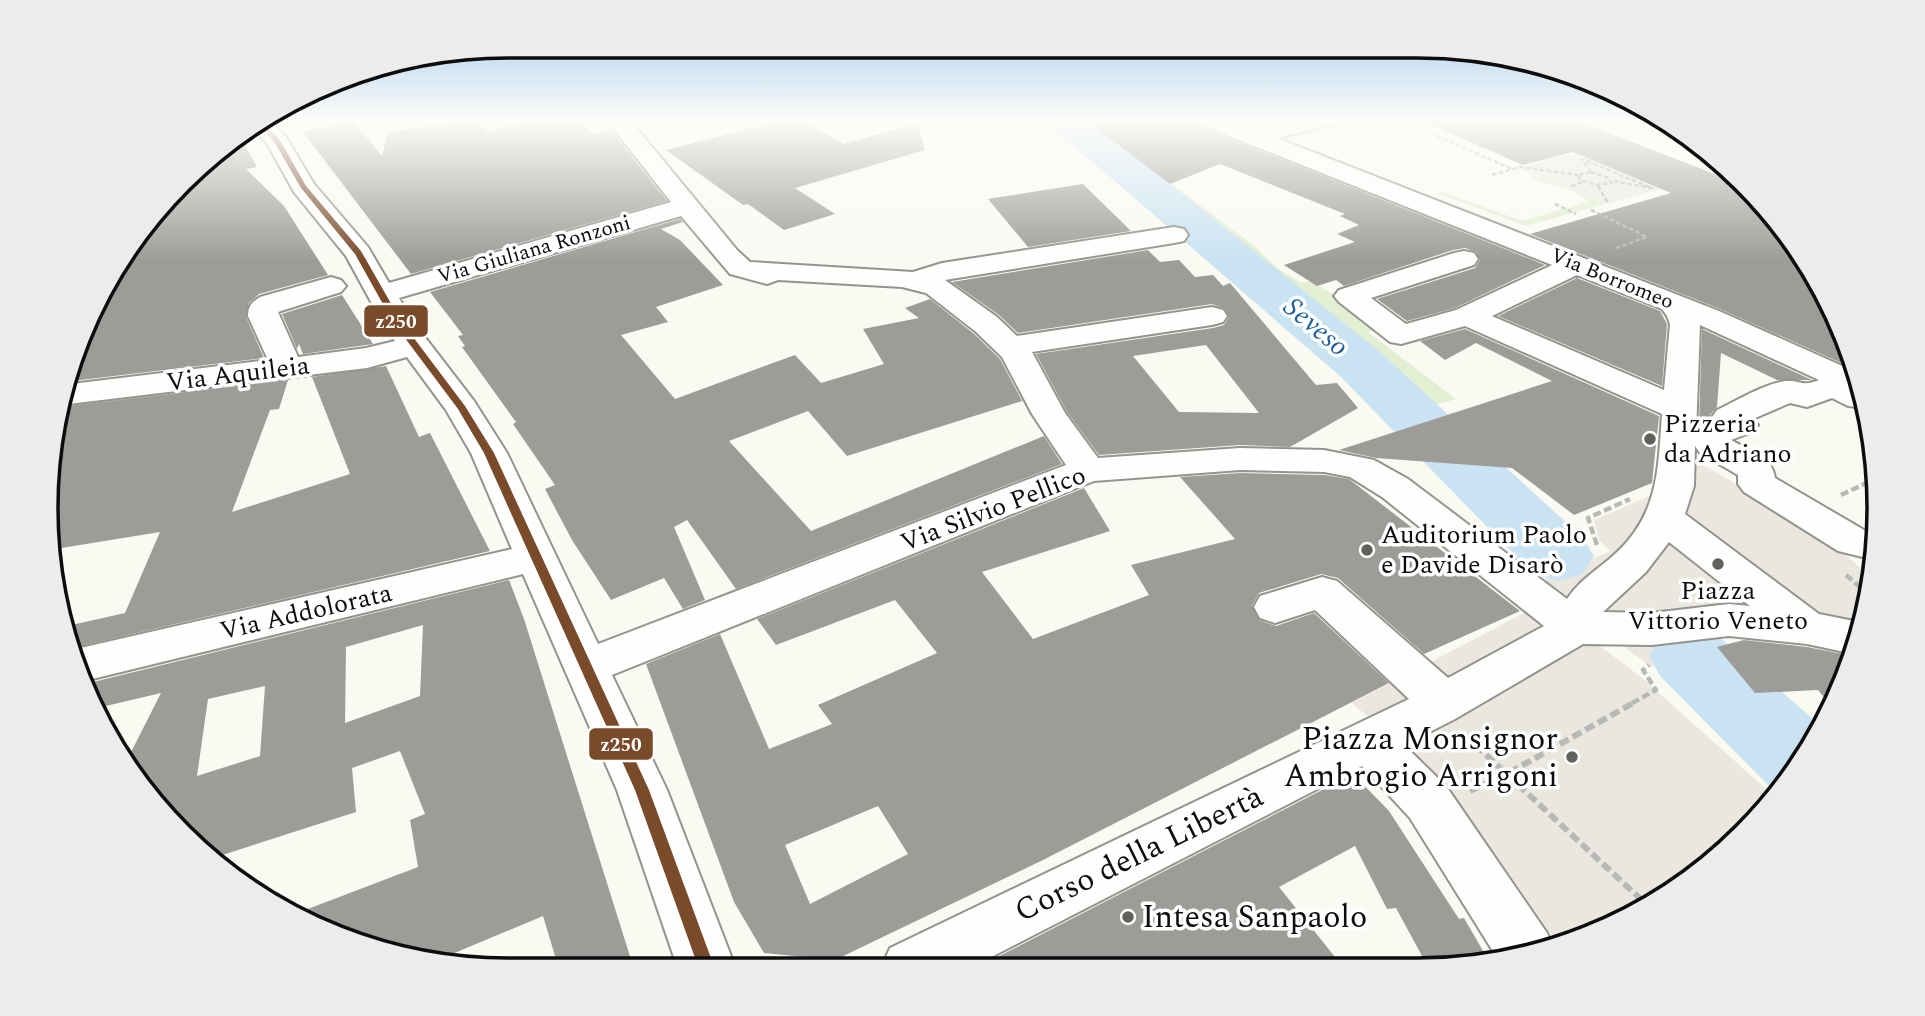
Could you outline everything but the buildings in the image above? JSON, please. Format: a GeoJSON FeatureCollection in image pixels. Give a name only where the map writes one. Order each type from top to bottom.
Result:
{"type":"FeatureCollection","features":[{"type":"Feature","properties":{"kind":"street"},"geometry":{"type":"LineString","coordinates":[[290,166],[303,187],[349,239],[413,346],[476,430],[537,557],[642,790],[703,958]]}},
{"type":"Feature","properties":{"kind":"street"},"geometry":{"type":"LineString","coordinates":[[655,166],[727,256],[745,270],[779,276],[831,275],[917,281],[947,293],[1010,345],[1029,372],[1049,414],[1088,470]]}},
{"type":"Feature","properties":{"kind":"street","name":"Via Borromeo"},"geometry":{"type":"LineString","coordinates":[[1329,166],[1509,237],[1691,317],[1849,382]]}},
{"type":"Feature","properties":{"kind":"street","name":"Via Borromeo"},"geometry":{"type":"LineString","coordinates":[[1342,166],[1476,218],[1509,237]]}},
{"type":"Feature","properties":{"kind":"street","name":"Via Giuliana Ronzoni"},"geometry":{"type":"LineString","coordinates":[[382,294],[686,206]]}},
{"type":"Feature","properties":{"kind":"street"},"geometry":{"type":"LineString","coordinates":[[917,281],[950,271],[1174,235]]}},
{"type":"Feature","properties":{"kind":"street"},"geometry":{"type":"LineString","coordinates":[[1464,259],[1349,296],[1401,335],[1467,316],[1576,265]]}},
{"type":"Feature","properties":{"kind":"street"},"geometry":{"type":"LineString","coordinates":[[284,368],[285,362],[263,316],[263,308],[271,303],[331,286]]}},
{"type":"Feature","properties":{"kind":"street"},"geometry":{"type":"LineString","coordinates":[[1010,345],[1212,316]]}},
{"type":"Feature","properties":{"kind":"street"},"geometry":{"type":"LineString","coordinates":[[1467,316],[1679,409]]}},
{"type":"Feature","properties":{"kind":"street"},"geometry":{"type":"LineString","coordinates":[[1576,628],[1584,607],[1603,586],[1633,562],[1665,519],[1675,486],[1679,409],[1691,317]]}},
{"type":"Feature","properties":{"kind":"street","name":"Via Aquileia"},"geometry":{"type":"LineString","coordinates":[[72,394],[367,358],[413,346]]}},
{"type":"Feature","properties":{"kind":"street"},"geometry":{"type":"LineString","coordinates":[[1853,395],[1833,386],[1807,397],[1788,391],[1729,417],[1740,425],[1713,435],[1713,446],[1756,470],[1757,484],[1852,541],[1865,544]]}},
{"type":"Feature","properties":{"kind":"street","name":"Via Silvio Pellico"},"geometry":{"type":"LineString","coordinates":[[587,666],[1088,470],[1240,459],[1324,461],[1361,468],[1395,488],[1576,628]]}},
{"type":"Feature","properties":{"kind":"street"},"geometry":{"type":"LineString","coordinates":[[1665,519],[1807,628]]}},
{"type":"Feature","properties":{"kind":"street","name":"Via Addolorata"},"geometry":{"type":"LineString","coordinates":[[86,664],[537,557]]}},
{"type":"Feature","properties":{"kind":"street"},"geometry":{"type":"LineString","coordinates":[[1275,607],[1322,592],[1441,704]]}},
{"type":"Feature","properties":{"kind":"street"},"geometry":{"type":"LineString","coordinates":[[1522,946],[1428,802],[1368,740],[1441,704],[1576,628],[1652,629],[1729,620],[1807,628],[1848,637]]}},
{"type":"Feature","properties":{"kind":"street","name":"Corso della Libertà"},"geometry":{"type":"LineString","coordinates":[[930,958],[1368,740]]}},
{"type":"Feature","properties":{"kind":"path"},"geometry":{"type":"LineString","coordinates":[[1506,166],[1512,169]]}},
{"type":"Feature","properties":{"kind":"path"},"geometry":{"type":"LineString","coordinates":[[1587,166],[1591,172]]}},
{"type":"Feature","properties":{"kind":"path"},"geometry":{"type":"LineString","coordinates":[[1570,186],[1585,182],[1598,185],[1611,181],[1651,188],[1600,166]]}},
{"type":"Feature","properties":{"kind":"path"},"geometry":{"type":"LineString","coordinates":[[1492,175],[1521,167],[1578,175],[1591,172],[1604,175],[1611,181]]}},
{"type":"Feature","properties":{"kind":"path"},"geometry":{"type":"LineString","coordinates":[[1578,175],[1585,182]]}},
{"type":"Feature","properties":{"kind":"path"},"geometry":{"type":"LineString","coordinates":[[1598,185],[1608,203]]}},
{"type":"Feature","properties":{"kind":"path"},"geometry":{"type":"LineString","coordinates":[[1555,204],[1576,214]]}},
{"type":"Feature","properties":{"kind":"path"},"geometry":{"type":"LineString","coordinates":[[1591,210],[1647,237],[1606,252]]}},
{"type":"Feature","properties":{"kind":"path"},"geometry":{"type":"LineString","coordinates":[[1441,704],[1490,761],[1640,899]]}},
{"type":"Feature","properties":{"kind":"green space"},"geometry":{"type":"Polygon","coordinates":[[[1138,166],[1148,166],[1253,245],[1277,268],[1302,283],[1310,281],[1345,301],[1377,329],[1368,332],[1456,399],[1431,406],[1285,283],[1138,166]]]}},
{"type":"Feature","properties":{"kind":"green space"},"geometry":{"type":"Polygon","coordinates":[[[1530,175],[1549,178],[1605,204],[1526,226],[1440,194],[1438,190],[1522,221],[1587,202],[1574,192],[1530,175]]]}},
{"type":"Feature","properties":{"kind":"shaded area"},"geometry":{"type":"Polygon","coordinates":[[[1625,166],[1661,189],[1605,204],[1549,178],[1518,168],[1625,166]]]}},
{"type":"Feature","properties":{"kind":"shaded area","name":"Piazza Vittorio Veneto"},"geometry":{"type":"Polygon","coordinates":[[[1677,458],[1696,461],[1795,518],[1837,547],[1863,570],[1851,629],[1707,639],[1651,667],[1539,582],[1611,551],[1599,540],[1594,520],[1656,493],[1677,458]]]}},
{"type":"Feature","properties":{"kind":"shaded area","name":"Piazza Monsignor Ambrogio Arrigoni"},"geometry":{"type":"Polygon","coordinates":[[[1543,603],[1641,677],[1768,790],[1714,847],[1667,882],[1616,912],[1553,937],[1444,783],[1352,703],[1543,603]]]}},
{"type":"Feature","properties":{"kind":"waterway","name":"Seveso"},"geometry":{"type":"LineString","coordinates":[[1123,166],[1360,364],[1558,556]]}},
{"type":"Feature","properties":{"kind":"waterway","name":"Seveso"},"geometry":{"type":"LineString","coordinates":[[1689,656],[1794,754]]}},
{"type":"Feature","properties":{"kind":"transit line","name":"z250"},"geometry":{"type":"LineString","coordinates":[[292,166],[303,187],[358,253],[397,322],[462,408],[489,453],[642,790],[703,958]]}},
{"type":"Feature","properties":{"kind":"place","name":"Pizzeria da Adriano"},"geometry":{"type":"Point","coordinates":[1650,439]}},
{"type":"Feature","properties":{"kind":"place","name":"Auditorium Paolo e Davide Disarò"},"geometry":{"type":"Point","coordinates":[1367,550]}},
{"type":"Feature","properties":{"kind":"place","name":"Piazza Vittorio Veneto"},"geometry":{"type":"Point","coordinates":[1718,564]}},
{"type":"Feature","properties":{"kind":"place","name":"Piazza Monsignor Ambrogio Arrigoni"},"geometry":{"type":"Point","coordinates":[1572,757]}},
{"type":"Feature","properties":{"kind":"place","name":"Intesa Sanpaolo"},"geometry":{"type":"Point","coordinates":[1128,917]}}]}
